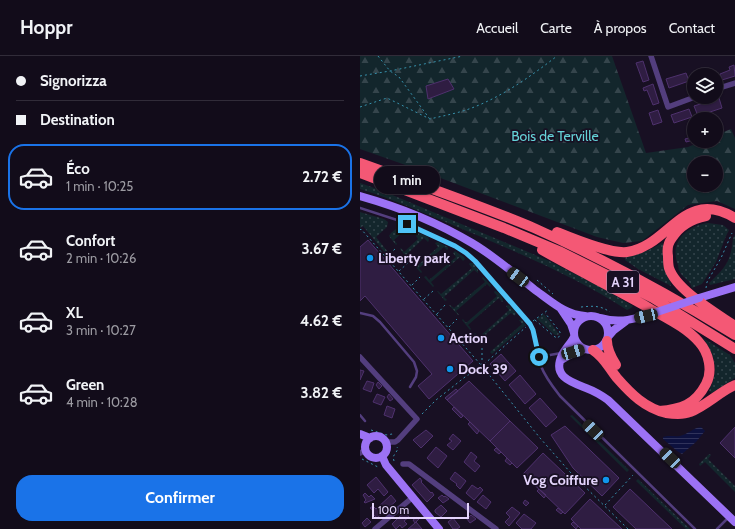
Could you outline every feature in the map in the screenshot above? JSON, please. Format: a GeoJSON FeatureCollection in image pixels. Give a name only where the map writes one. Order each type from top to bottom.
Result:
{"type":"FeatureCollection","features":[{"type":"Feature","properties":{"kind":"highway","name":"A 31"},"geometry":{"type":"LineString","coordinates":[[360,163],[533,228],[582,250],[634,276],[735,335]]}},
{"type":"Feature","properties":{"kind":"highway","name":"A 31"},"geometry":{"type":"LineString","coordinates":[[360,173],[504,228],[559,251],[653,298],[735,349]]}},
{"type":"Feature","properties":{"kind":"highway"},"geometry":{"type":"LineString","coordinates":[[533,228],[543,227],[610,250],[626,252],[646,247],[661,236],[675,222],[691,212],[709,208],[718,210],[735,218]]}},
{"type":"Feature","properties":{"kind":"highway"},"geometry":{"type":"LineString","coordinates":[[733,230],[730,222],[720,217],[709,215],[698,217],[687,222],[677,231],[670,242],[668,252],[669,268],[679,284],[735,326]]}},
{"type":"Feature","properties":{"kind":"highway"},"geometry":{"type":"LineString","coordinates":[[504,228],[674,322],[699,342],[705,352],[710,367],[708,381],[701,395],[689,404],[676,409],[659,411]]}},
{"type":"Feature","properties":{"kind":"highway"},"geometry":{"type":"LineString","coordinates":[[607,339],[609,354],[623,376],[628,390]]}},
{"type":"Feature","properties":{"kind":"highway"},"geometry":{"type":"LineString","coordinates":[[589,350],[604,358],[617,377],[639,401],[659,411],[674,414],[690,412],[735,385]]}},
{"type":"Feature","properties":{"kind":"main road"},"geometry":{"type":"LineString","coordinates":[[360,196],[401,209],[445,228],[472,243],[560,309],[577,316],[593,315],[610,321],[626,321],[735,287]]}},
{"type":"Feature","properties":{"kind":"main road"},"geometry":{"type":"LineString","coordinates":[[560,309],[571,324],[578,344],[589,350]]}},
{"type":"Feature","properties":{"kind":"main road"},"geometry":{"type":"LineString","coordinates":[[585,316],[581,318],[576,325],[574,335],[562,356],[561,373],[566,379],[597,393],[608,400],[732,519]]}},
{"type":"Feature","properties":{"kind":"main road"},"geometry":{"type":"LineString","coordinates":[[601,318],[607,325],[609,333],[607,339]]}},
{"type":"Feature","properties":{"kind":"main road"},"geometry":{"type":"LineString","coordinates":[[562,356],[573,352],[601,347],[607,339],[626,321]]}},
{"type":"Feature","properties":{"kind":"main road"},"geometry":{"type":"LineString","coordinates":[[360,434],[370,438]]}},
{"type":"Feature","properties":{"kind":"main road"},"geometry":{"type":"LineString","coordinates":[[382,456],[374,458],[363,451],[370,438],[376,436],[380,437],[385,442],[386,448],[382,456],[386,466],[439,529]]}},
{"type":"Feature","properties":{"kind":"street"},"geometry":{"type":"LineString","coordinates":[[650,56],[668,107],[687,100]]}},
{"type":"Feature","properties":{"kind":"street"},"geometry":{"type":"LineString","coordinates":[[723,87],[735,83]]}},
{"type":"Feature","properties":{"kind":"street"},"geometry":{"type":"LineString","coordinates":[[360,357],[417,419],[398,440],[395,442],[385,442]]}},
{"type":"Feature","properties":{"kind":"street"},"geometry":{"type":"LineString","coordinates":[[403,464],[409,464],[496,529]]}},
{"type":"Feature","properties":{"kind":"street"},"geometry":{"type":"LineString","coordinates":[[375,529],[413,497]]}},
{"type":"Feature","properties":{"kind":"lane"},"geometry":{"type":"LineString","coordinates":[[360,208],[397,220],[460,248],[475,261],[530,324],[533,330],[541,367],[560,396],[695,529]]}},
{"type":"Feature","properties":{"kind":"lane"},"geometry":{"type":"LineString","coordinates":[[360,313],[372,316],[380,322],[414,362],[417,371],[416,377],[410,387]]}},
{"type":"Feature","properties":{"kind":"lane"},"geometry":{"type":"LineString","coordinates":[[539,357],[562,356]]}},
{"type":"Feature","properties":{"kind":"lane"},"geometry":{"type":"LineString","coordinates":[[360,415],[365,422]]}},
{"type":"Feature","properties":{"kind":"lane"},"geometry":{"type":"LineString","coordinates":[[717,529],[732,519]]}},
{"type":"Feature","properties":{"kind":"path"},"geometry":{"type":"LineString","coordinates":[[378,56],[390,71],[399,77],[430,119]]}},
{"type":"Feature","properties":{"kind":"path"},"geometry":{"type":"LineString","coordinates":[[360,76],[463,56]]}},
{"type":"Feature","properties":{"kind":"path"},"geometry":{"type":"LineString","coordinates":[[360,107],[387,98],[430,119],[467,110],[497,96],[532,75],[557,56]]}},
{"type":"Feature","properties":{"kind":"path"},"geometry":{"type":"LineString","coordinates":[[360,230],[361,229],[482,366],[540,438],[570,472],[628,529]]}},
{"type":"Feature","properties":{"kind":"path"},"geometry":{"type":"LineString","coordinates":[[705,290],[707,282],[721,258],[733,230]]}},
{"type":"Feature","properties":{"kind":"path"},"geometry":{"type":"LineString","coordinates":[[386,257],[395,249]]}},
{"type":"Feature","properties":{"kind":"path"},"geometry":{"type":"LineString","coordinates":[[398,271],[408,263]]}},
{"type":"Feature","properties":{"kind":"path"},"geometry":{"type":"LineString","coordinates":[[411,286],[420,277]]}},
{"type":"Feature","properties":{"kind":"path"},"geometry":{"type":"LineString","coordinates":[[423,300],[433,291]]}},
{"type":"Feature","properties":{"kind":"path"},"geometry":{"type":"LineString","coordinates":[[436,314],[445,306]]}},
{"type":"Feature","properties":{"kind":"path"},"geometry":{"type":"LineString","coordinates":[[417,419],[442,395],[482,366],[534,320],[544,312],[560,332],[560,335],[558,338],[555,338],[534,320]]}},
{"type":"Feature","properties":{"kind":"path"},"geometry":{"type":"LineString","coordinates":[[448,328],[457,319]]}},
{"type":"Feature","properties":{"kind":"path"},"geometry":{"type":"LineString","coordinates":[[461,342],[470,334]]}},
{"type":"Feature","properties":{"kind":"path"},"geometry":{"type":"LineString","coordinates":[[482,348],[482,366]]}},
{"type":"Feature","properties":{"kind":"path"},"geometry":{"type":"LineString","coordinates":[[360,458],[382,469],[386,466]]}},
{"type":"Feature","properties":{"kind":"path"},"geometry":{"type":"LineString","coordinates":[[604,506],[636,472]]}},
{"type":"Feature","properties":{"kind":"green space","name":"Bois de Terville"},"geometry":{"type":"Polygon","coordinates":[[[360,56],[612,56],[646,153],[687,147],[723,148],[723,132],[731,129],[735,138],[735,209],[717,201],[688,205],[642,241],[623,243],[597,237],[360,149],[360,56]]]}},
{"type":"Feature","properties":{"kind":"green space"},"geometry":{"type":"Polygon","coordinates":[[[360,183],[383,191],[547,260],[597,285],[633,306],[627,310],[592,289],[536,261],[420,211],[360,189],[360,183]]]}},
{"type":"Feature","properties":{"kind":"green space"},"geometry":{"type":"Polygon","coordinates":[[[360,212],[384,219],[388,222],[387,227],[376,237],[388,252],[386,254],[363,226],[360,228],[360,212]]]}},
{"type":"Feature","properties":{"kind":"green space"},"geometry":{"type":"Polygon","coordinates":[[[708,223],[723,225],[729,230],[716,262],[702,284],[692,288],[689,281],[680,272],[676,257],[676,249],[681,236],[693,228],[708,223]]]}},
{"type":"Feature","properties":{"kind":"green space"},"geometry":{"type":"Polygon","coordinates":[[[401,225],[409,229],[410,232],[408,234],[405,230],[394,240],[397,244],[396,245],[389,236],[401,225]]]}},
{"type":"Feature","properties":{"kind":"green space"},"geometry":{"type":"Polygon","coordinates":[[[419,233],[428,237],[429,240],[428,242],[424,238],[407,254],[408,259],[400,249],[401,248],[404,252],[418,239],[416,236],[419,233]]]}},
{"type":"Feature","properties":{"kind":"green space"},"geometry":{"type":"Polygon","coordinates":[[[735,235],[735,279],[710,285],[709,283],[727,263],[735,235]]]}},
{"type":"Feature","properties":{"kind":"green space"},"geometry":{"type":"Polygon","coordinates":[[[438,242],[448,247],[448,249],[447,250],[444,247],[419,268],[422,272],[421,273],[412,263],[413,262],[417,266],[438,247],[435,243],[438,242]]]}},
{"type":"Feature","properties":{"kind":"green space"},"geometry":{"type":"Polygon","coordinates":[[[662,243],[664,264],[671,286],[638,269],[625,260],[626,257],[649,250],[662,243]]]}},
{"type":"Feature","properties":{"kind":"green space"},"geometry":{"type":"Polygon","coordinates":[[[455,251],[465,259],[463,261],[460,257],[431,282],[434,286],[433,287],[424,277],[426,276],[429,280],[456,257],[453,253],[455,251]]]}},
{"type":"Feature","properties":{"kind":"green space"},"geometry":{"type":"Polygon","coordinates":[[[473,263],[478,270],[478,273],[474,270],[444,297],[447,300],[445,301],[437,291],[441,294],[472,268],[469,264],[473,263]]]}},
{"type":"Feature","properties":{"kind":"green space"},"geometry":{"type":"Polygon","coordinates":[[[483,277],[491,285],[490,287],[487,284],[456,311],[458,315],[449,305],[454,308],[485,282],[482,278],[483,277]]]}},
{"type":"Feature","properties":{"kind":"green space"},"geometry":{"type":"Polygon","coordinates":[[[494,292],[498,292],[503,301],[502,302],[499,298],[468,325],[471,329],[470,330],[462,320],[463,319],[466,323],[497,296],[494,292]]]}},
{"type":"Feature","properties":{"kind":"green space"},"geometry":{"type":"Polygon","coordinates":[[[509,305],[516,313],[515,316],[511,313],[486,334],[489,338],[486,341],[480,341],[474,334],[475,333],[479,337],[509,310],[506,306],[509,305]]]}},
{"type":"Feature","properties":{"kind":"green space"},"geometry":{"type":"Polygon","coordinates":[[[544,314],[559,334],[558,335],[555,335],[537,319],[544,314]]]}},
{"type":"Feature","properties":{"kind":"green space"},"geometry":{"type":"Polygon","coordinates":[[[519,320],[522,320],[526,325],[492,354],[490,352],[522,324],[519,320]]]}},
{"type":"Feature","properties":{"kind":"green space"},"geometry":{"type":"Polygon","coordinates":[[[703,338],[730,355],[735,363],[735,378],[712,393],[709,391],[714,376],[715,363],[711,351],[703,338]]]}},
{"type":"Feature","properties":{"kind":"green space"},"geometry":{"type":"Polygon","coordinates":[[[572,415],[629,470],[627,472],[570,416],[572,415]]]}},
{"type":"Feature","properties":{"kind":"green space"},"geometry":{"type":"Polygon","coordinates":[[[709,454],[711,455],[708,459],[735,486],[735,492],[705,462],[700,466],[699,464],[709,454]]]}},
{"type":"Feature","properties":{"kind":"green space"},"geometry":{"type":"Polygon","coordinates":[[[638,479],[690,529],[686,529],[636,481],[638,479]]]}},
{"type":"Feature","properties":{"kind":"shaded area"},"geometry":{"type":"Polygon","coordinates":[[[701,427],[705,431],[696,442],[682,454],[663,439],[665,436],[680,436],[701,427]]]}},
{"type":"Feature","properties":{"kind":"building"},"geometry":{"type":"Polygon","coordinates":[[[643,61],[649,80],[643,82],[636,63],[643,61]]]}},
{"type":"Feature","properties":{"kind":"building"},"geometry":{"type":"Polygon","coordinates":[[[734,65],[735,76],[723,80],[723,73],[730,70],[729,67],[734,65]]]}},
{"type":"Feature","properties":{"kind":"building"},"geometry":{"type":"Polygon","coordinates":[[[686,73],[687,76],[687,82],[669,88],[666,79],[686,73]]]}},
{"type":"Feature","properties":{"kind":"building"},"geometry":{"type":"Polygon","coordinates":[[[448,79],[454,89],[428,99],[426,86],[448,79]]]}},
{"type":"Feature","properties":{"kind":"building"},"geometry":{"type":"Polygon","coordinates":[[[653,84],[659,103],[653,105],[647,90],[644,91],[643,88],[653,84]]]}},
{"type":"Feature","properties":{"kind":"building"},"geometry":{"type":"Polygon","coordinates":[[[700,104],[721,104],[722,108],[710,112],[696,112],[694,106],[700,104]]]}},
{"type":"Feature","properties":{"kind":"building"},"geometry":{"type":"Polygon","coordinates":[[[689,109],[690,112],[687,112],[687,119],[674,123],[671,115],[689,109]]]}},
{"type":"Feature","properties":{"kind":"building"},"geometry":{"type":"Polygon","coordinates":[[[658,110],[662,122],[653,125],[649,113],[658,110]]]}},
{"type":"Feature","properties":{"kind":"building"},"geometry":{"type":"Polygon","coordinates":[[[368,240],[473,361],[429,399],[418,386],[432,374],[365,296],[360,301],[360,247],[368,240]]]}},
{"type":"Feature","properties":{"kind":"building"},"geometry":{"type":"Polygon","coordinates":[[[501,354],[516,371],[505,381],[490,364],[501,354]]]}},
{"type":"Feature","properties":{"kind":"building"},"geometry":{"type":"Polygon","coordinates":[[[360,370],[364,371],[360,380],[360,370]]]}},
{"type":"Feature","properties":{"kind":"building"},"geometry":{"type":"Polygon","coordinates":[[[520,375],[536,394],[525,404],[509,385],[520,375]]]}},
{"type":"Feature","properties":{"kind":"building"},"geometry":{"type":"Polygon","coordinates":[[[367,381],[374,383],[371,392],[363,389],[367,381]]]}},
{"type":"Feature","properties":{"kind":"building"},"geometry":{"type":"Polygon","coordinates":[[[469,381],[510,421],[490,441],[447,400],[469,381]]]}},
{"type":"Feature","properties":{"kind":"building"},"geometry":{"type":"Polygon","coordinates":[[[378,382],[382,386],[379,389],[376,385],[378,382]]]}},
{"type":"Feature","properties":{"kind":"building"},"geometry":{"type":"Polygon","coordinates":[[[456,389],[458,391],[447,400],[445,398],[456,389]]]}},
{"type":"Feature","properties":{"kind":"building"},"geometry":{"type":"Polygon","coordinates":[[[377,394],[385,397],[381,405],[373,402],[377,394]]]}},
{"type":"Feature","properties":{"kind":"building"},"geometry":{"type":"Polygon","coordinates":[[[389,394],[393,399],[390,401],[387,397],[389,394]]]}},
{"type":"Feature","properties":{"kind":"building"},"geometry":{"type":"Polygon","coordinates":[[[540,398],[557,417],[546,427],[529,408],[540,398]]]}},
{"type":"Feature","properties":{"kind":"building"},"geometry":{"type":"Polygon","coordinates":[[[387,406],[395,409],[392,418],[384,415],[387,406]]]}},
{"type":"Feature","properties":{"kind":"building"},"geometry":{"type":"Polygon","coordinates":[[[454,407],[463,416],[461,418],[452,409],[454,407]]]}},
{"type":"Feature","properties":{"kind":"building"},"geometry":{"type":"Polygon","coordinates":[[[510,421],[538,448],[517,468],[490,441],[510,421]]]}},
{"type":"Feature","properties":{"kind":"building"},"geometry":{"type":"Polygon","coordinates":[[[470,422],[479,431],[477,434],[468,424],[470,422]]]}},
{"type":"Feature","properties":{"kind":"building"},"geometry":{"type":"Polygon","coordinates":[[[565,426],[619,478],[602,496],[573,468],[551,435],[565,426]]]}},
{"type":"Feature","properties":{"kind":"building"},"geometry":{"type":"Polygon","coordinates":[[[735,427],[735,458],[720,443],[735,427]]]}},
{"type":"Feature","properties":{"kind":"building"},"geometry":{"type":"Polygon","coordinates":[[[426,430],[433,436],[421,448],[413,440],[426,430]]]}},
{"type":"Feature","properties":{"kind":"building"},"geometry":{"type":"Polygon","coordinates":[[[453,434],[461,441],[453,450],[447,445],[452,441],[449,439],[453,434]]]}},
{"type":"Feature","properties":{"kind":"building"},"geometry":{"type":"Polygon","coordinates":[[[436,447],[447,456],[438,468],[427,458],[436,447]]]}},
{"type":"Feature","properties":{"kind":"building"},"geometry":{"type":"Polygon","coordinates":[[[496,448],[501,452],[499,454],[494,450],[496,448]]]}},
{"type":"Feature","properties":{"kind":"building"},"geometry":{"type":"Polygon","coordinates":[[[471,452],[477,457],[474,461],[480,466],[475,472],[464,462],[471,452]]]}},
{"type":"Feature","properties":{"kind":"building"},"geometry":{"type":"Polygon","coordinates":[[[543,453],[585,493],[565,514],[523,474],[543,453]]]}},
{"type":"Feature","properties":{"kind":"building"},"geometry":{"type":"Polygon","coordinates":[[[507,458],[512,463],[510,465],[505,461],[507,458]]]}},
{"type":"Feature","properties":{"kind":"building"},"geometry":{"type":"Polygon","coordinates":[[[455,472],[466,481],[460,489],[456,485],[457,484],[450,479],[455,472]]]}},
{"type":"Feature","properties":{"kind":"building"},"geometry":{"type":"Polygon","coordinates":[[[376,477],[388,492],[384,496],[378,489],[374,493],[367,485],[376,477]]]}},
{"type":"Feature","properties":{"kind":"building"},"geometry":{"type":"Polygon","coordinates":[[[420,478],[422,481],[421,482],[434,495],[427,502],[412,485],[420,478]]]}},
{"type":"Feature","properties":{"kind":"building"},"geometry":{"type":"Polygon","coordinates":[[[472,485],[478,489],[480,487],[483,490],[474,500],[466,493],[472,485]]]}},
{"type":"Feature","properties":{"kind":"building"},"geometry":{"type":"Polygon","coordinates":[[[539,489],[546,495],[544,498],[537,491],[539,489]]]}},
{"type":"Feature","properties":{"kind":"building"},"geometry":{"type":"Polygon","coordinates":[[[630,489],[672,529],[636,529],[613,507],[630,489]]]}},
{"type":"Feature","properties":{"kind":"building"},"geometry":{"type":"Polygon","coordinates":[[[365,493],[369,497],[371,495],[375,499],[365,503],[364,502],[366,500],[363,495],[365,493]]]}},
{"type":"Feature","properties":{"kind":"building"},"geometry":{"type":"Polygon","coordinates":[[[391,495],[396,501],[377,518],[372,513],[374,511],[370,508],[373,506],[376,509],[391,495]]]}},
{"type":"Feature","properties":{"kind":"building"},"geometry":{"type":"Polygon","coordinates":[[[442,495],[449,499],[443,503],[438,498],[442,495]]]}},
{"type":"Feature","properties":{"kind":"building"},"geometry":{"type":"Polygon","coordinates":[[[483,495],[491,502],[486,509],[477,502],[483,495]]]}},
{"type":"Feature","properties":{"kind":"building"},"geometry":{"type":"Polygon","coordinates":[[[590,499],[622,529],[581,529],[571,519],[590,499]]]}},
{"type":"Feature","properties":{"kind":"building"},"geometry":{"type":"Polygon","coordinates":[[[525,500],[529,503],[526,506],[523,503],[525,500]]]}},
{"type":"Feature","properties":{"kind":"building"},"geometry":{"type":"Polygon","coordinates":[[[441,505],[447,511],[441,517],[435,512],[435,510],[441,505]]]}},
{"type":"Feature","properties":{"kind":"building"},"geometry":{"type":"Polygon","coordinates":[[[512,507],[520,513],[509,526],[505,522],[510,517],[506,513],[512,507]]]}},
{"type":"Feature","properties":{"kind":"building"},"geometry":{"type":"Polygon","coordinates":[[[558,508],[563,512],[561,514],[556,510],[558,508]]]}},
{"type":"Feature","properties":{"kind":"building"},"geometry":{"type":"Polygon","coordinates":[[[406,513],[409,517],[404,521],[407,524],[402,528],[400,525],[396,529],[392,524],[400,516],[406,513]]]}},
{"type":"Feature","properties":{"kind":"building"},"geometry":{"type":"Polygon","coordinates":[[[524,514],[536,523],[531,529],[522,529],[516,523],[524,514]]]}},
{"type":"Feature","properties":{"kind":"building"},"geometry":{"type":"Polygon","coordinates":[[[471,515],[476,519],[470,523],[467,519],[471,515]]]}},
{"type":"Feature","properties":{"kind":"building"},"geometry":{"type":"Polygon","coordinates":[[[417,517],[419,519],[415,523],[413,520],[417,517]]]}},
{"type":"Feature","properties":{"kind":"building"},"geometry":{"type":"Polygon","coordinates":[[[367,518],[371,522],[365,527],[362,523],[367,518]]]}},
{"type":"Feature","properties":{"kind":"building"},"geometry":{"type":"Polygon","coordinates":[[[453,518],[460,527],[457,529],[453,529],[448,522],[453,518]]]}},
{"type":"Feature","properties":{"kind":"building"},"geometry":{"type":"Polygon","coordinates":[[[416,522],[422,529],[408,529],[415,523],[416,522]]]}},
{"type":"Feature","properties":{"kind":"building"},"geometry":{"type":"Polygon","coordinates":[[[573,522],[578,526],[576,529],[571,524],[573,522]]]}},
{"type":"Feature","properties":{"kind":"place","name":"Liberty park"},"geometry":{"type":"Point","coordinates":[370,258]}},
{"type":"Feature","properties":{"kind":"place","name":"Action"},"geometry":{"type":"Point","coordinates":[441,338]}},
{"type":"Feature","properties":{"kind":"place","name":"Dock 39"},"geometry":{"type":"Point","coordinates":[450,369]}},
{"type":"Feature","properties":{"kind":"place","name":"Vog Coiffure"},"geometry":{"type":"Point","coordinates":[606,480]}},
{"type":"Feature","properties":{"kind":"route"},"geometry":{"type":"LineString","coordinates":[[407,224],[460,248],[475,261],[530,324],[537,343],[539,357]]}}]}
